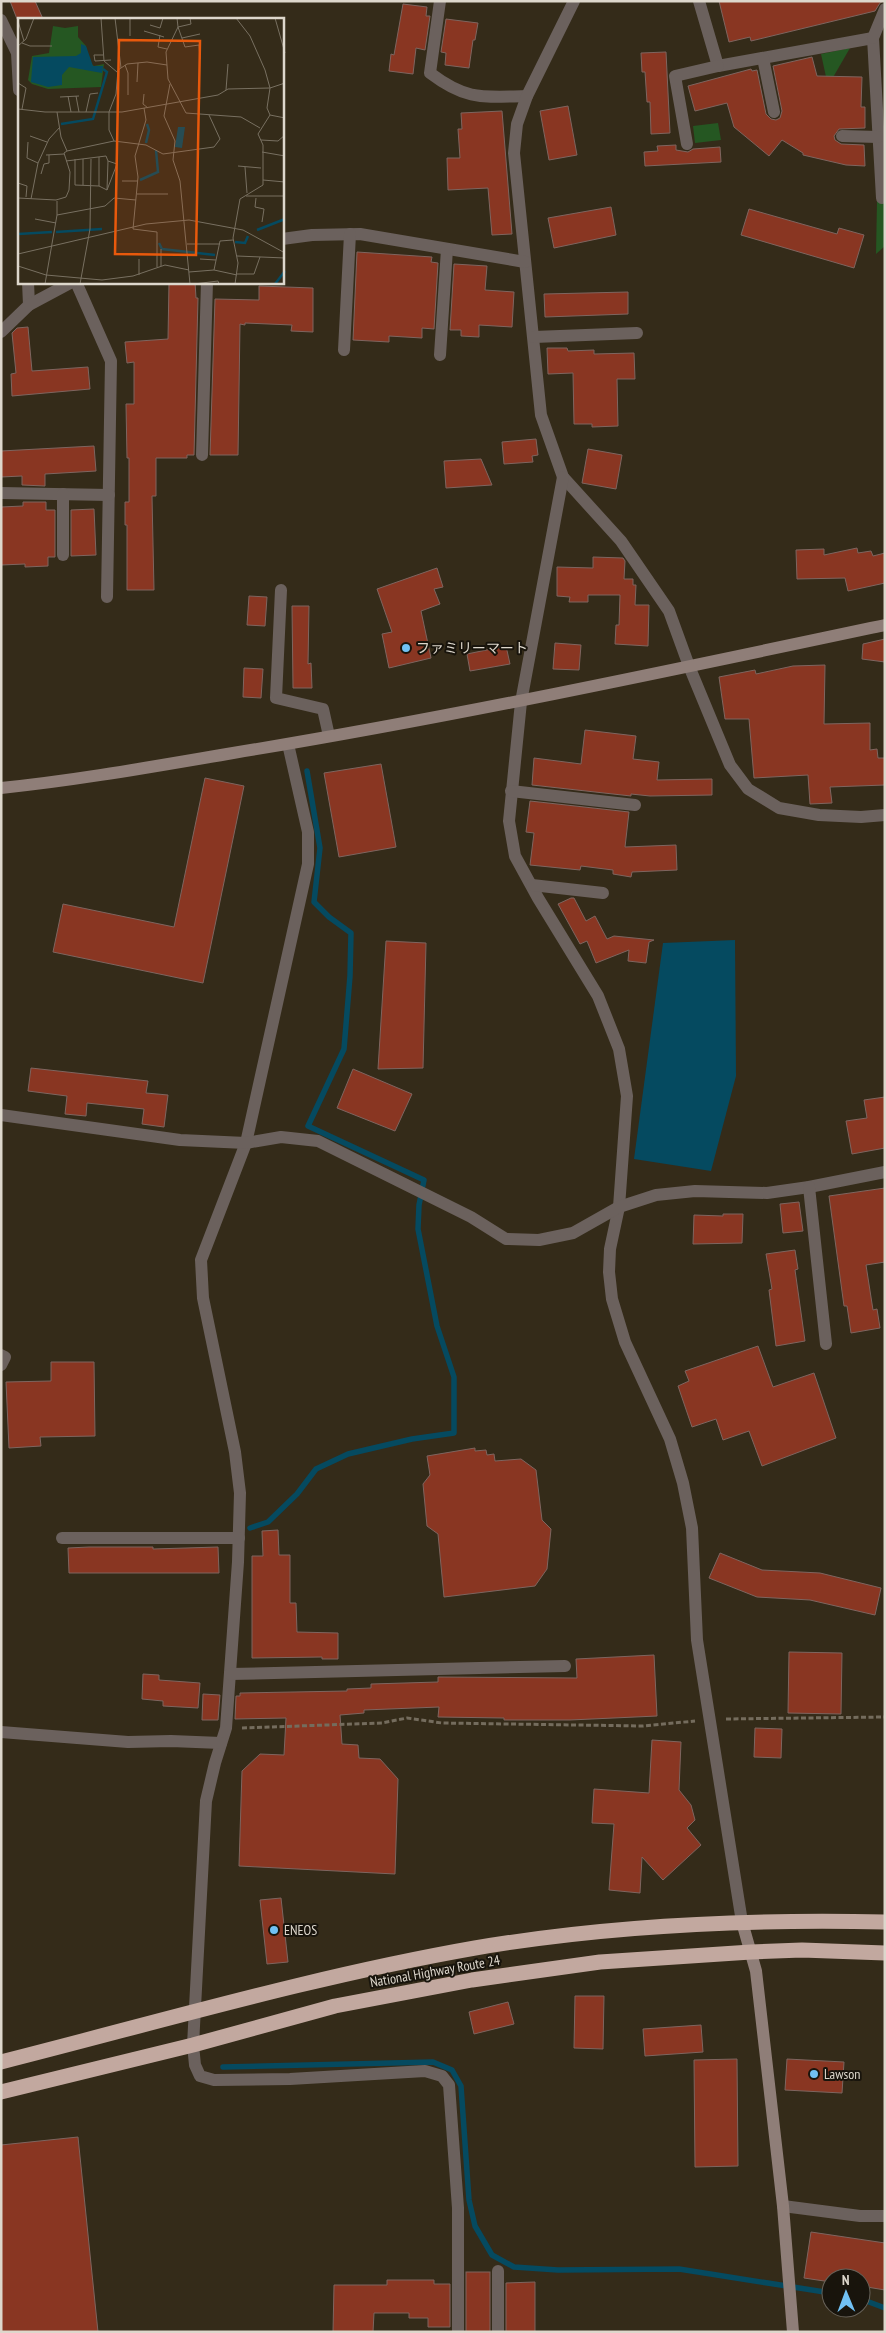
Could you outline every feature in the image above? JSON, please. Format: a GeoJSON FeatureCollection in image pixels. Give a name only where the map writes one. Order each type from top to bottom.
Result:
{"type":"FeatureCollection","features":[{"type":"Feature","properties":{"kind":"highway","name":"National Highway Route 24"},"geometry":{"type":"LineString","coordinates":[[1,2062],[340,1975],[477,1948],[606,1931],[742,1922],[802,1920],[885,1922]]}},
{"type":"Feature","properties":{"kind":"highway","name":"National Highway Route 24"},"geometry":{"type":"LineString","coordinates":[[1,2092],[193,2046],[335,2006],[472,1980],[600,1962],[751,1952],[802,1950],[885,1953]]}},
{"type":"Feature","properties":{"kind":"street"},"geometry":{"type":"LineString","coordinates":[[440,1],[430,73],[449,88],[479,97],[527,96]]}},
{"type":"Feature","properties":{"kind":"street"},"geometry":{"type":"LineString","coordinates":[[574,1],[527,96],[517,124],[514,153],[541,415],[563,478],[621,541],[669,611],[688,666],[730,765],[748,789],[779,808],[819,815],[861,817],[885,815]]}},
{"type":"Feature","properties":{"kind":"street"},"geometry":{"type":"LineString","coordinates":[[699,1],[718,66]]}},
{"type":"Feature","properties":{"kind":"street"},"geometry":{"type":"LineString","coordinates":[[882,198],[873,38],[885,9]]}},
{"type":"Feature","properties":{"kind":"street"},"geometry":{"type":"LineString","coordinates":[[1,20],[17,53],[18,72]]}},
{"type":"Feature","properties":{"kind":"street"},"geometry":{"type":"LineString","coordinates":[[687,144],[675,76],[718,66],[873,38]]}},
{"type":"Feature","properties":{"kind":"street"},"geometry":{"type":"LineString","coordinates":[[763,58],[774,112]]}},
{"type":"Feature","properties":{"kind":"street"},"geometry":{"type":"LineString","coordinates":[[842,136],[878,137]]}},
{"type":"Feature","properties":{"kind":"street"},"geometry":{"type":"LineString","coordinates":[[344,350],[350,234]]}},
{"type":"Feature","properties":{"kind":"street"},"geometry":{"type":"LineString","coordinates":[[284,239],[312,235],[360,234],[525,262]]}},
{"type":"Feature","properties":{"kind":"street"},"geometry":{"type":"LineString","coordinates":[[440,355],[447,249]]}},
{"type":"Feature","properties":{"kind":"street"},"geometry":{"type":"LineString","coordinates":[[28,284],[29,305]]}},
{"type":"Feature","properties":{"kind":"street"},"geometry":{"type":"LineString","coordinates":[[1,332],[29,305],[68,284]]}},
{"type":"Feature","properties":{"kind":"street"},"geometry":{"type":"LineString","coordinates":[[77,284],[111,361],[107,597]]}},
{"type":"Feature","properties":{"kind":"street"},"geometry":{"type":"LineString","coordinates":[[202,454],[207,284]]}},
{"type":"Feature","properties":{"kind":"street"},"geometry":{"type":"LineString","coordinates":[[534,336],[636,334]]}},
{"type":"Feature","properties":{"kind":"street"},"geometry":{"type":"LineString","coordinates":[[563,478],[521,702],[509,821],[515,856],[538,898],[598,996],[619,1049],[627,1096],[619,1207],[610,1249],[609,1272],[612,1298],[624,1342],[670,1439],[683,1483],[692,1528],[697,1640],[708,1720],[742,1922],[756,1971],[783,2206],[792,2299],[793,2332]]}},
{"type":"Feature","properties":{"kind":"street"},"geometry":{"type":"LineString","coordinates":[[1,493],[109,495]]}},
{"type":"Feature","properties":{"kind":"street"},"geometry":{"type":"LineString","coordinates":[[63,494],[64,555]]}},
{"type":"Feature","properties":{"kind":"street"},"geometry":{"type":"LineString","coordinates":[[281,590],[276,698],[323,709],[329,736]]}},
{"type":"Feature","properties":{"kind":"street"},"geometry":{"type":"LineString","coordinates":[[1,788],[51,783],[288,744],[521,702],[885,625]]}},
{"type":"Feature","properties":{"kind":"street"},"geometry":{"type":"LineString","coordinates":[[288,744],[308,832],[308,864],[246,1143],[201,1260],[203,1298],[235,1452],[240,1493],[239,1538],[226,1728],[206,1801],[194,2013],[193,2046],[195,2065],[200,2076],[214,2080],[290,2079],[425,2071],[442,2076],[449,2085],[458,2208],[458,2332]]}},
{"type":"Feature","properties":{"kind":"street"},"geometry":{"type":"LineString","coordinates":[[511,791],[635,805]]}},
{"type":"Feature","properties":{"kind":"street"},"geometry":{"type":"LineString","coordinates":[[532,885],[603,893]]}},
{"type":"Feature","properties":{"kind":"street"},"geometry":{"type":"LineString","coordinates":[[1,1115],[180,1140],[246,1143],[281,1136],[318,1141],[470,1217],[506,1239],[539,1240],[573,1233],[619,1207],[656,1195],[695,1191],[767,1193],[885,1172]]}},
{"type":"Feature","properties":{"kind":"street"},"geometry":{"type":"LineString","coordinates":[[809,1187],[826,1344]]}},
{"type":"Feature","properties":{"kind":"street"},"geometry":{"type":"LineString","coordinates":[[1,1354],[5,1357],[1,1365]]}},
{"type":"Feature","properties":{"kind":"street"},"geometry":{"type":"LineString","coordinates":[[62,1538],[239,1538]]}},
{"type":"Feature","properties":{"kind":"street"},"geometry":{"type":"LineString","coordinates":[[230,1674],[565,1666]]}},
{"type":"Feature","properties":{"kind":"street"},"geometry":{"type":"LineString","coordinates":[[1,1732],[128,1742],[171,1740],[221,1744]]}},
{"type":"Feature","properties":{"kind":"street"},"geometry":{"type":"LineString","coordinates":[[783,2206],[860,2216],[885,2216]]}},
{"type":"Feature","properties":{"kind":"street"},"geometry":{"type":"LineString","coordinates":[[498,2271],[498,2332]]}},
{"type":"Feature","properties":{"kind":"path"},"geometry":{"type":"LineString","coordinates":[[226,1728],[382,1723],[408,1718],[442,1723],[643,1726],[708,1720],[885,1717]]}},
{"type":"Feature","properties":{"kind":"green space"},"geometry":{"type":"Polygon","coordinates":[[[850,48],[828,86],[821,54],[850,48]]]}},
{"type":"Feature","properties":{"kind":"green space"},"geometry":{"type":"Polygon","coordinates":[[[718,123],[721,140],[695,143],[693,126],[718,123]]]}},
{"type":"Feature","properties":{"kind":"green space"},"geometry":{"type":"Polygon","coordinates":[[[877,201],[885,201],[885,246],[876,254],[877,201]]]}},
{"type":"Feature","properties":{"kind":"water"},"geometry":{"type":"Polygon","coordinates":[[[735,940],[736,1076],[711,1171],[634,1159],[663,943],[735,940]]]}},
{"type":"Feature","properties":{"kind":"building"},"geometry":{"type":"Polygon","coordinates":[[[10,1],[35,1],[43,18],[18,18],[10,1]]]}},
{"type":"Feature","properties":{"kind":"building"},"geometry":{"type":"Polygon","coordinates":[[[719,1],[883,1],[875,11],[751,41],[750,37],[729,42],[719,1]]]}},
{"type":"Feature","properties":{"kind":"building"},"geometry":{"type":"Polygon","coordinates":[[[403,4],[427,7],[426,16],[430,16],[425,50],[416,48],[413,74],[389,71],[391,54],[394,55],[403,4]]]}},
{"type":"Feature","properties":{"kind":"building"},"geometry":{"type":"Polygon","coordinates":[[[446,19],[478,23],[475,40],[473,40],[469,68],[445,65],[446,53],[441,52],[446,19]]]}},
{"type":"Feature","properties":{"kind":"building"},"geometry":{"type":"Polygon","coordinates":[[[666,52],[670,133],[651,134],[650,102],[647,102],[645,72],[642,72],[641,53],[666,52]]]}},
{"type":"Feature","properties":{"kind":"building"},"geometry":{"type":"Polygon","coordinates":[[[812,57],[817,76],[862,77],[861,107],[865,107],[865,128],[839,129],[834,136],[835,140],[841,144],[864,145],[865,166],[846,165],[803,155],[803,153],[782,140],[769,156],[734,127],[727,103],[695,111],[688,86],[751,69],[752,71],[757,70],[766,114],[771,119],[776,120],[780,118],[782,111],[773,66],[812,57]]]}},
{"type":"Feature","properties":{"kind":"building"},"geometry":{"type":"Polygon","coordinates":[[[568,106],[577,155],[549,160],[540,111],[568,106]]]}},
{"type":"Feature","properties":{"kind":"building"},"geometry":{"type":"Polygon","coordinates":[[[502,111],[512,234],[492,235],[488,188],[448,190],[447,158],[460,158],[458,129],[462,129],[461,113],[502,111]]]}},
{"type":"Feature","properties":{"kind":"building"},"geometry":{"type":"Polygon","coordinates":[[[676,145],[676,150],[688,152],[693,149],[720,147],[721,162],[645,166],[644,152],[658,151],[657,146],[676,145]]]}},
{"type":"Feature","properties":{"kind":"building"},"geometry":{"type":"Polygon","coordinates":[[[611,207],[616,235],[554,248],[548,218],[611,207]]]}},
{"type":"Feature","properties":{"kind":"building"},"geometry":{"type":"Polygon","coordinates":[[[749,209],[837,234],[839,228],[864,235],[854,268],[741,235],[749,209]]]}},
{"type":"Feature","properties":{"kind":"building"},"geometry":{"type":"Polygon","coordinates":[[[357,252],[432,257],[431,262],[438,263],[434,329],[422,328],[422,338],[389,336],[389,342],[353,340],[357,252]]]}},
{"type":"Feature","properties":{"kind":"building"},"geometry":{"type":"Polygon","coordinates":[[[454,264],[487,266],[485,290],[514,292],[512,327],[479,325],[479,337],[461,336],[461,330],[450,330],[454,264]]]}},
{"type":"Feature","properties":{"kind":"building"},"geometry":{"type":"Polygon","coordinates":[[[169,284],[195,284],[196,298],[198,298],[194,455],[187,455],[187,458],[156,458],[156,496],[152,496],[154,590],[127,590],[125,502],[129,502],[129,458],[127,458],[126,404],[134,404],[134,362],[127,363],[125,342],[168,339],[169,284]]]}},
{"type":"Feature","properties":{"kind":"building"},"geometry":{"type":"Polygon","coordinates":[[[259,286],[313,288],[313,332],[291,331],[292,325],[240,324],[238,455],[210,455],[215,299],[259,300],[259,286]]]}},
{"type":"Feature","properties":{"kind":"building"},"geometry":{"type":"Polygon","coordinates":[[[628,292],[628,314],[545,317],[544,294],[628,292]]]}},
{"type":"Feature","properties":{"kind":"building"},"geometry":{"type":"Polygon","coordinates":[[[28,327],[32,371],[88,367],[90,389],[12,396],[11,374],[16,373],[12,333],[17,328],[28,327]]]}},
{"type":"Feature","properties":{"kind":"building"},"geometry":{"type":"Polygon","coordinates":[[[547,348],[567,348],[568,351],[594,350],[594,354],[634,353],[635,379],[617,379],[618,426],[592,427],[592,424],[574,424],[573,373],[548,374],[547,348]]]}},
{"type":"Feature","properties":{"kind":"building"},"geometry":{"type":"Polygon","coordinates":[[[536,439],[538,455],[532,456],[533,462],[504,464],[502,442],[536,439]]]}},
{"type":"Feature","properties":{"kind":"building"},"geometry":{"type":"Polygon","coordinates":[[[94,446],[96,471],[45,474],[45,486],[22,485],[22,476],[1,477],[1,451],[94,446]]]}},
{"type":"Feature","properties":{"kind":"building"},"geometry":{"type":"Polygon","coordinates":[[[588,449],[622,455],[616,489],[582,483],[588,449]]]}},
{"type":"Feature","properties":{"kind":"building"},"geometry":{"type":"Polygon","coordinates":[[[481,459],[492,485],[446,488],[444,461],[481,459]]]}},
{"type":"Feature","properties":{"kind":"building"},"geometry":{"type":"Polygon","coordinates":[[[23,502],[46,502],[46,510],[55,510],[55,557],[48,557],[48,566],[25,567],[25,564],[1,565],[1,507],[23,506],[23,502]]]}},
{"type":"Feature","properties":{"kind":"building"},"geometry":{"type":"Polygon","coordinates":[[[94,509],[96,555],[71,556],[71,510],[94,509]]]}},
{"type":"Feature","properties":{"kind":"building"},"geometry":{"type":"Polygon","coordinates":[[[857,548],[858,553],[871,551],[873,556],[885,553],[885,583],[848,591],[845,578],[797,579],[796,550],[824,549],[824,555],[857,548]]]}},
{"type":"Feature","properties":{"kind":"building"},"geometry":{"type":"Polygon","coordinates":[[[593,557],[623,558],[625,561],[624,579],[633,579],[633,585],[636,585],[635,605],[649,605],[648,646],[615,644],[616,625],[619,625],[620,595],[588,595],[588,602],[569,602],[570,597],[557,596],[557,567],[593,568],[593,557]]]}},
{"type":"Feature","properties":{"kind":"building"},"geometry":{"type":"Polygon","coordinates":[[[437,568],[443,587],[434,589],[440,604],[421,611],[431,658],[389,668],[382,634],[392,632],[377,589],[437,568]]]}},
{"type":"Feature","properties":{"kind":"building"},"geometry":{"type":"Polygon","coordinates":[[[249,596],[267,597],[265,626],[247,625],[249,596]]]}},
{"type":"Feature","properties":{"kind":"building"},"geometry":{"type":"Polygon","coordinates":[[[292,606],[309,606],[308,664],[311,663],[312,688],[293,688],[292,606]]]}},
{"type":"Feature","properties":{"kind":"building"},"geometry":{"type":"Polygon","coordinates":[[[885,639],[885,662],[862,659],[863,644],[885,639]]]}},
{"type":"Feature","properties":{"kind":"building"},"geometry":{"type":"Polygon","coordinates":[[[555,643],[581,645],[579,670],[553,669],[555,643]]]}},
{"type":"Feature","properties":{"kind":"building"},"geometry":{"type":"Polygon","coordinates":[[[506,646],[510,664],[470,671],[467,654],[506,646]]]}},
{"type":"Feature","properties":{"kind":"building"},"geometry":{"type":"Polygon","coordinates":[[[825,665],[824,724],[870,723],[870,750],[877,749],[878,758],[885,758],[885,785],[830,787],[832,803],[810,804],[808,775],[754,778],[749,719],[725,719],[719,677],[755,670],[756,674],[793,666],[825,665]]]}},
{"type":"Feature","properties":{"kind":"building"},"geometry":{"type":"Polygon","coordinates":[[[244,668],[263,669],[261,698],[243,697],[244,668]]]}},
{"type":"Feature","properties":{"kind":"building"},"geometry":{"type":"Polygon","coordinates":[[[585,730],[636,736],[633,759],[659,762],[657,780],[712,779],[712,795],[650,796],[631,794],[631,796],[532,785],[534,758],[581,764],[585,730]]]}},
{"type":"Feature","properties":{"kind":"building"},"geometry":{"type":"Polygon","coordinates":[[[381,764],[396,847],[339,857],[324,773],[381,764]]]}},
{"type":"Feature","properties":{"kind":"building"},"geometry":{"type":"Polygon","coordinates":[[[205,778],[244,786],[203,983],[53,952],[63,904],[174,927],[205,778]]]}},
{"type":"Feature","properties":{"kind":"building"},"geometry":{"type":"Polygon","coordinates":[[[530,801],[629,812],[625,847],[676,845],[677,870],[632,872],[631,877],[613,874],[613,870],[581,866],[580,870],[530,865],[534,833],[526,832],[530,801]]]}},
{"type":"Feature","properties":{"kind":"building"},"geometry":{"type":"Polygon","coordinates":[[[574,898],[586,921],[595,916],[607,939],[614,936],[654,940],[649,942],[646,963],[628,961],[629,950],[596,963],[587,941],[580,944],[558,904],[574,898]]]}},
{"type":"Feature","properties":{"kind":"building"},"geometry":{"type":"Polygon","coordinates":[[[386,941],[426,943],[423,1068],[378,1069],[386,941]]]}},
{"type":"Feature","properties":{"kind":"building"},"geometry":{"type":"Polygon","coordinates":[[[31,1068],[148,1081],[146,1093],[168,1095],[164,1127],[142,1124],[144,1109],[87,1103],[86,1116],[65,1114],[67,1096],[28,1091],[31,1068]]]}},
{"type":"Feature","properties":{"kind":"building"},"geometry":{"type":"Polygon","coordinates":[[[353,1069],[412,1094],[395,1131],[337,1108],[353,1069]]]}},
{"type":"Feature","properties":{"kind":"building"},"geometry":{"type":"Polygon","coordinates":[[[885,1097],[885,1148],[852,1154],[846,1121],[867,1118],[864,1100],[885,1097]]]}},
{"type":"Feature","properties":{"kind":"building"},"geometry":{"type":"Polygon","coordinates":[[[885,1188],[885,1262],[866,1265],[873,1310],[877,1309],[880,1328],[851,1333],[847,1306],[844,1306],[829,1196],[885,1188]]]}},
{"type":"Feature","properties":{"kind":"building"},"geometry":{"type":"Polygon","coordinates":[[[799,1202],[803,1231],[783,1233],[780,1204],[799,1202]]]}},
{"type":"Feature","properties":{"kind":"building"},"geometry":{"type":"Polygon","coordinates":[[[723,1214],[743,1214],[742,1243],[693,1244],[694,1215],[723,1216],[723,1214]]]}},
{"type":"Feature","properties":{"kind":"building"},"geometry":{"type":"Polygon","coordinates":[[[795,1250],[798,1269],[795,1270],[805,1341],[776,1346],[769,1290],[772,1289],[766,1254],[795,1250]]]}},
{"type":"Feature","properties":{"kind":"building"},"geometry":{"type":"Polygon","coordinates":[[[758,1346],[773,1387],[814,1373],[836,1438],[762,1466],[749,1431],[723,1440],[716,1419],[692,1427],[678,1386],[689,1381],[685,1371],[758,1346]]]}},
{"type":"Feature","properties":{"kind":"building"},"geometry":{"type":"Polygon","coordinates":[[[51,1362],[94,1362],[95,1436],[40,1437],[41,1446],[9,1448],[6,1382],[51,1381],[51,1362]]]}},
{"type":"Feature","properties":{"kind":"building"},"geometry":{"type":"Polygon","coordinates":[[[475,1448],[475,1451],[486,1450],[487,1455],[494,1454],[495,1461],[521,1459],[536,1470],[542,1520],[551,1529],[547,1569],[535,1586],[444,1597],[438,1534],[427,1526],[423,1484],[430,1475],[427,1456],[475,1448]]]}},
{"type":"Feature","properties":{"kind":"building"},"geometry":{"type":"Polygon","coordinates":[[[278,1530],[279,1555],[290,1555],[290,1603],[296,1603],[297,1632],[338,1633],[338,1659],[322,1659],[322,1657],[252,1658],[252,1556],[263,1556],[262,1531],[278,1530]]]}},
{"type":"Feature","properties":{"kind":"building"},"geometry":{"type":"Polygon","coordinates":[[[153,1547],[153,1549],[218,1547],[219,1573],[69,1573],[68,1548],[153,1547]]]}},
{"type":"Feature","properties":{"kind":"building"},"geometry":{"type":"Polygon","coordinates":[[[720,1553],[762,1570],[820,1573],[881,1588],[875,1615],[810,1600],[757,1597],[709,1578],[720,1553]]]}},
{"type":"Feature","properties":{"kind":"building"},"geometry":{"type":"Polygon","coordinates":[[[789,1652],[842,1653],[841,1714],[788,1713],[789,1652]]]}},
{"type":"Feature","properties":{"kind":"building"},"geometry":{"type":"Polygon","coordinates":[[[654,1655],[657,1716],[570,1720],[504,1720],[504,1718],[438,1717],[439,1707],[364,1710],[364,1713],[340,1715],[342,1744],[358,1745],[359,1758],[380,1759],[398,1779],[395,1874],[239,1866],[242,1771],[260,1754],[284,1755],[286,1718],[235,1719],[236,1696],[240,1696],[240,1693],[347,1691],[347,1689],[371,1688],[371,1684],[438,1682],[438,1677],[577,1678],[576,1659],[654,1655]]]}},
{"type":"Feature","properties":{"kind":"building"},"geometry":{"type":"Polygon","coordinates":[[[143,1674],[159,1675],[159,1680],[200,1683],[198,1708],[163,1706],[163,1701],[142,1699],[143,1674]]]}},
{"type":"Feature","properties":{"kind":"building"},"geometry":{"type":"Polygon","coordinates":[[[203,1694],[220,1695],[218,1720],[202,1720],[203,1694]]]}},
{"type":"Feature","properties":{"kind":"building"},"geometry":{"type":"Polygon","coordinates":[[[755,1728],[782,1729],[781,1758],[754,1757],[755,1728]]]}},
{"type":"Feature","properties":{"kind":"building"},"geometry":{"type":"Polygon","coordinates":[[[652,1740],[681,1742],[679,1790],[691,1805],[695,1820],[687,1828],[701,1845],[663,1880],[642,1857],[640,1893],[609,1890],[614,1824],[592,1823],[594,1789],[649,1793],[652,1740]]]}},
{"type":"Feature","properties":{"kind":"building"},"geometry":{"type":"Polygon","coordinates":[[[281,1898],[288,1962],[267,1964],[260,1900],[281,1898]]]}},
{"type":"Feature","properties":{"kind":"building"},"geometry":{"type":"Polygon","coordinates":[[[575,1996],[604,1996],[603,2049],[574,2048],[575,1996]]]}},
{"type":"Feature","properties":{"kind":"building"},"geometry":{"type":"Polygon","coordinates":[[[508,2002],[514,2024],[474,2034],[469,2012],[508,2002]]]}},
{"type":"Feature","properties":{"kind":"building"},"geometry":{"type":"Polygon","coordinates":[[[701,2025],[703,2052],[645,2056],[643,2029],[701,2025]]]}},
{"type":"Feature","properties":{"kind":"building"},"geometry":{"type":"Polygon","coordinates":[[[737,2059],[738,2166],[695,2167],[694,2060],[737,2059]]]}},
{"type":"Feature","properties":{"kind":"building"},"geometry":{"type":"Polygon","coordinates":[[[787,2059],[844,2062],[842,2093],[785,2090],[787,2059]]]}},
{"type":"Feature","properties":{"kind":"building"},"geometry":{"type":"Polygon","coordinates":[[[78,2137],[98,2332],[1,2332],[1,2145],[78,2137]]]}},
{"type":"Feature","properties":{"kind":"building"},"geometry":{"type":"Polygon","coordinates":[[[811,2232],[885,2243],[885,2290],[871,2288],[871,2268],[821,2268],[821,2281],[804,2278],[811,2232]]]}},
{"type":"Feature","properties":{"kind":"building"},"geometry":{"type":"Polygon","coordinates":[[[466,2272],[490,2272],[490,2332],[466,2332],[466,2272]]]}},
{"type":"Feature","properties":{"kind":"building"},"geometry":{"type":"Polygon","coordinates":[[[387,2280],[434,2280],[434,2284],[450,2284],[450,2327],[428,2327],[428,2318],[409,2318],[409,2313],[374,2313],[373,2332],[333,2332],[334,2285],[387,2285],[387,2280]]]}},
{"type":"Feature","properties":{"kind":"building"},"geometry":{"type":"Polygon","coordinates":[[[535,2282],[535,2332],[506,2332],[506,2283],[535,2282]]]}},
{"type":"Feature","properties":{"kind":"waterway"},"geometry":{"type":"LineString","coordinates":[[250,1528],[268,1522],[297,1494],[316,1469],[348,1454],[412,1439],[454,1433],[454,1377],[437,1326],[418,1229],[419,1205],[424,1180],[308,1126],[344,1049],[350,976],[351,933],[329,917],[314,902],[320,848],[307,771]]}},
{"type":"Feature","properties":{"kind":"waterway"},"geometry":{"type":"LineString","coordinates":[[223,2067],[433,2062],[452,2070],[461,2086],[469,2200],[475,2226],[492,2255],[514,2267],[558,2270],[679,2269],[821,2291]]}},
{"type":"Feature","properties":{"kind":"waterway"},"geometry":{"type":"LineString","coordinates":[[871,2303],[885,2308]]}},
{"type":"Feature","properties":{"kind":"place","name":"ファミリーマート"},"geometry":{"type":"Point","coordinates":[406,648]}},
{"type":"Feature","properties":{"kind":"place","name":"ENEOS"},"geometry":{"type":"Point","coordinates":[274,1930]}},
{"type":"Feature","properties":{"kind":"place","name":"Lawson"},"geometry":{"type":"Point","coordinates":[814,2074]}}]}
